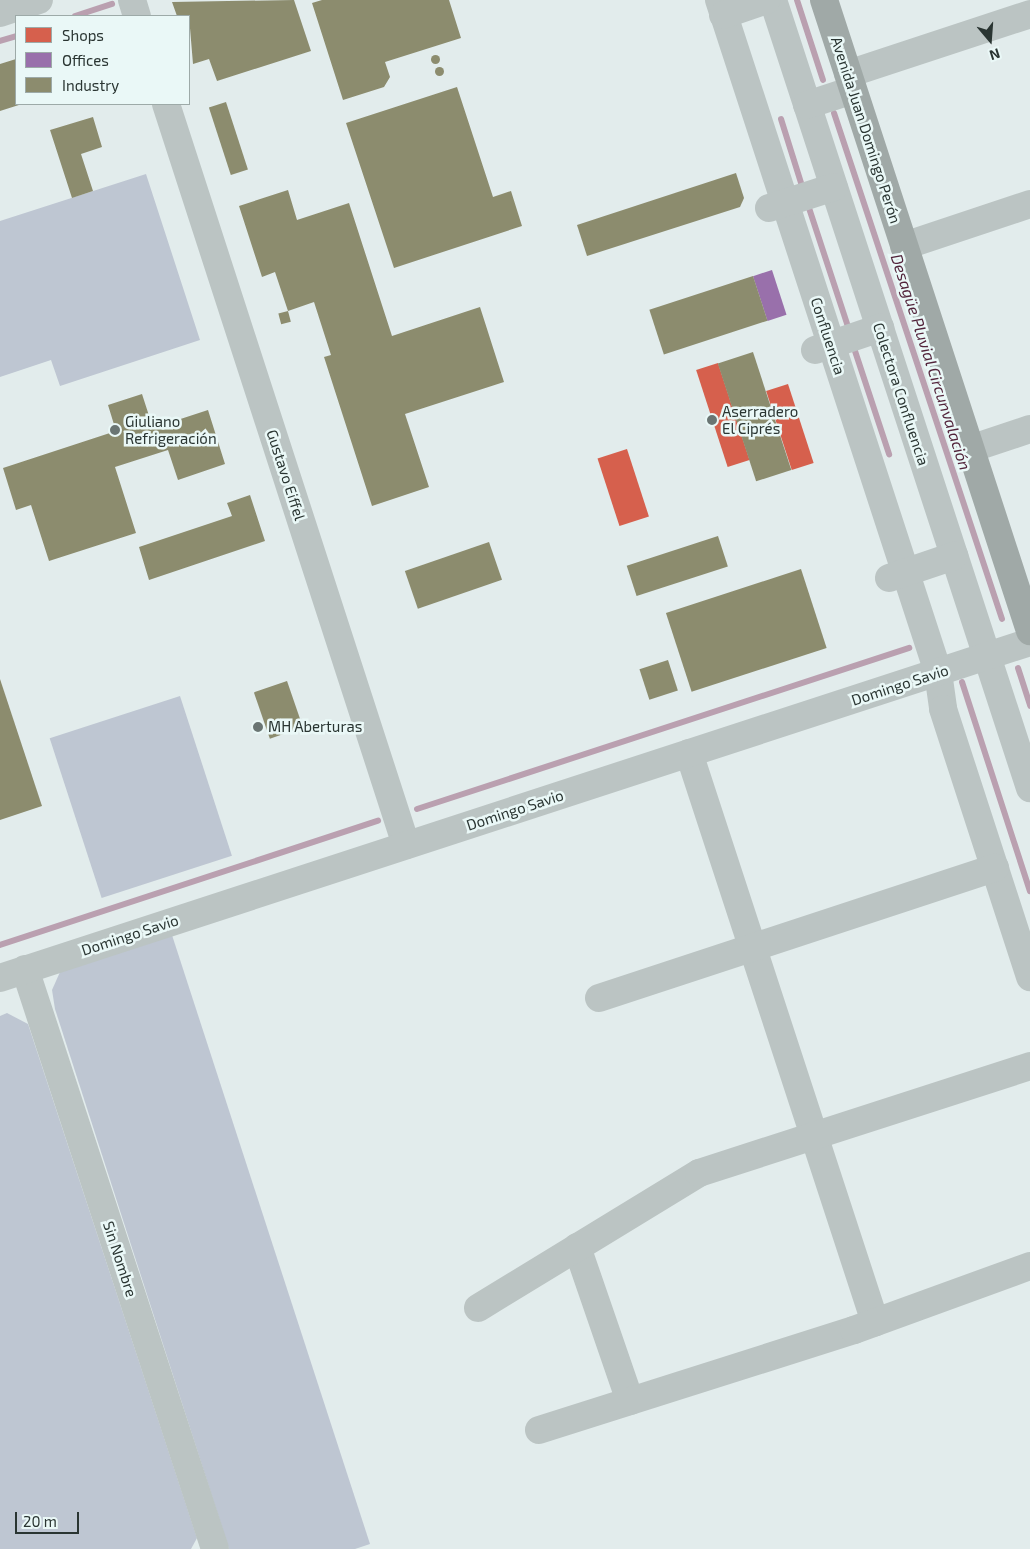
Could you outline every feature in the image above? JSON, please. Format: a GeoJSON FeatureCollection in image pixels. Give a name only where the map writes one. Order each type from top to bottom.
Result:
{"type":"FeatureCollection","features":[{"type":"Feature","properties":{"kind":"main road","name":"Avenida Juan Domingo Perón"},"geometry":{"type":"LineString","coordinates":[[824,0],[1030,632]]}},
{"type":"Feature","properties":{"kind":"street"},"geometry":{"type":"LineString","coordinates":[[0,13],[39,0]]}},
{"type":"Feature","properties":{"kind":"street"},"geometry":{"type":"LineString","coordinates":[[132,0],[137,15]]}},
{"type":"Feature","properties":{"kind":"street"},"geometry":{"type":"LineString","coordinates":[[721,7],[767,0]]}},
{"type":"Feature","properties":{"kind":"street","name":"Colectora Confluencia"},"geometry":{"type":"LineString","coordinates":[[773,0],[1030,788]]}},
{"type":"Feature","properties":{"kind":"street","name":"Confluencia"},"geometry":{"type":"LineString","coordinates":[[721,7],[730,61],[897,575],[938,672],[943,709],[1030,977]]}},
{"type":"Feature","properties":{"kind":"street"},"geometry":{"type":"LineString","coordinates":[[807,105],[850,82],[1030,14]]}},
{"type":"Feature","properties":{"kind":"street","name":"Gustavo Eiffel"},"geometry":{"type":"LineString","coordinates":[[166,105],[406,846]]}},
{"type":"Feature","properties":{"kind":"street"},"geometry":{"type":"LineString","coordinates":[[777,206],[834,187]]}},
{"type":"Feature","properties":{"kind":"street"},"geometry":{"type":"LineString","coordinates":[[904,246],[1030,204]]}},
{"type":"Feature","properties":{"kind":"street"},"geometry":{"type":"LineString","coordinates":[[823,347],[880,328]]}},
{"type":"Feature","properties":{"kind":"street"},"geometry":{"type":"LineString","coordinates":[[970,449],[1030,429]]}},
{"type":"Feature","properties":{"kind":"street"},"geometry":{"type":"LineString","coordinates":[[897,575],[954,556]]}},
{"type":"Feature","properties":{"kind":"street","name":"Domingo Savio"},"geometry":{"type":"LineString","coordinates":[[12,974],[1030,642]]}},
{"type":"Feature","properties":{"kind":"street"},"geometry":{"type":"LineString","coordinates":[[689,753],[875,1322]]}},
{"type":"Feature","properties":{"kind":"street"},"geometry":{"type":"LineString","coordinates":[[599,998],[995,868]]}},
{"type":"Feature","properties":{"kind":"street","name":"Sin Nombre"},"geometry":{"type":"LineString","coordinates":[[12,974],[215,1549]]}},
{"type":"Feature","properties":{"kind":"street"},"geometry":{"type":"LineString","coordinates":[[478,1308],[688,1178],[814,1135],[1030,1066]]}},
{"type":"Feature","properties":{"kind":"street"},"geometry":{"type":"LineString","coordinates":[[577,1246],[630,1401]]}},
{"type":"Feature","properties":{"kind":"street"},"geometry":{"type":"LineString","coordinates":[[540,1430],[875,1322],[1030,1266]]}},
{"type":"Feature","properties":{"kind":"shaded area"},"geometry":{"type":"Polygon","coordinates":[[[146,174],[200,340],[60,386],[51,360],[0,377],[0,221],[146,174]]]}},
{"type":"Feature","properties":{"kind":"shaded area"},"geometry":{"type":"Polygon","coordinates":[[[180,696],[232,856],[102,898],[50,738],[180,696]]]}},
{"type":"Feature","properties":{"kind":"shaded area"},"geometry":{"type":"Polygon","coordinates":[[[171,932],[370,1544],[355,1549],[229,1549],[55,1009],[52,990],[60,972],[171,932]]]}},
{"type":"Feature","properties":{"kind":"shaded area"},"geometry":{"type":"Polygon","coordinates":[[[7,1013],[28,1024],[197,1538],[191,1549],[0,1549],[0,1016],[7,1013]]]}},
{"type":"Feature","properties":{"kind":"building: Shops"},"geometry":{"type":"Polygon","coordinates":[[[718,363],[750,460],[728,467],[696,370],[718,363]]]}},
{"type":"Feature","properties":{"kind":"building: Shops"},"geometry":{"type":"Polygon","coordinates":[[[788,384],[814,463],[792,470],[766,391],[788,384]]]}},
{"type":"Feature","properties":{"kind":"building: Shops"},"geometry":{"type":"Polygon","coordinates":[[[627,449],[649,517],[619,526],[598,459],[627,449]]]}},
{"type":"Feature","properties":{"kind":"building: Offices"},"geometry":{"type":"Polygon","coordinates":[[[772,270],[787,315],[768,321],[753,276],[772,270]]]}},
{"type":"Feature","properties":{"kind":"building: Industry"},"geometry":{"type":"Polygon","coordinates":[[[294,0],[311,51],[217,81],[209,59],[193,64],[190,15],[177,15],[172,2],[294,0]]]}},
{"type":"Feature","properties":{"kind":"building: Industry"},"geometry":{"type":"Polygon","coordinates":[[[322,0],[449,0],[461,38],[385,62],[390,77],[384,87],[343,100],[312,3],[322,0]]]}},
{"type":"Feature","properties":{"kind":"building: Industry"},"geometry":{"type":"Polygon","coordinates":[[[435,55],[439,59],[435,63],[431,59],[435,55]]]}},
{"type":"Feature","properties":{"kind":"building: Industry"},"geometry":{"type":"Polygon","coordinates":[[[15,59],[15,105],[19,105],[0,111],[0,64],[15,59]]]}},
{"type":"Feature","properties":{"kind":"building: Industry"},"geometry":{"type":"Polygon","coordinates":[[[439,67],[443,71],[439,75],[435,71],[439,67]]]}},
{"type":"Feature","properties":{"kind":"building: Industry"},"geometry":{"type":"Polygon","coordinates":[[[457,87],[493,197],[511,191],[522,226],[394,268],[346,123],[457,87]]]}},
{"type":"Feature","properties":{"kind":"building: Industry"},"geometry":{"type":"Polygon","coordinates":[[[226,102],[248,170],[231,175],[209,108],[226,102]]]}},
{"type":"Feature","properties":{"kind":"building: Industry"},"geometry":{"type":"Polygon","coordinates":[[[93,117],[102,147],[81,154],[93,191],[72,198],[50,130],[93,117]]]}},
{"type":"Feature","properties":{"kind":"building: Industry"},"geometry":{"type":"Polygon","coordinates":[[[736,173],[744,198],[740,207],[587,256],[577,225],[736,173]]]}},
{"type":"Feature","properties":{"kind":"building: Industry"},"geometry":{"type":"Polygon","coordinates":[[[288,190],[297,220],[349,203],[392,336],[480,307],[504,382],[405,414],[429,487],[372,506],[324,357],[331,355],[314,302],[288,311],[275,272],[262,277],[239,206],[288,190]]]}},
{"type":"Feature","properties":{"kind":"building: Industry"},"geometry":{"type":"Polygon","coordinates":[[[753,276],[768,321],[664,354],[649,310],[753,276]]]}},
{"type":"Feature","properties":{"kind":"building: Industry"},"geometry":{"type":"Polygon","coordinates":[[[288,311],[291,322],[281,324],[278,314],[288,311]]]}},
{"type":"Feature","properties":{"kind":"building: Industry"},"geometry":{"type":"Polygon","coordinates":[[[753,352],[791,470],[756,481],[718,363],[753,352]]]}},
{"type":"Feature","properties":{"kind":"building: Industry"},"geometry":{"type":"Polygon","coordinates":[[[142,394],[153,428],[208,410],[225,464],[178,480],[168,450],[115,467],[136,533],[49,561],[31,505],[16,510],[3,468],[116,431],[108,405],[142,394]]]}},
{"type":"Feature","properties":{"kind":"building: Industry"},"geometry":{"type":"Polygon","coordinates":[[[250,495],[265,541],[149,580],[139,547],[232,516],[227,503],[250,495]]]}},
{"type":"Feature","properties":{"kind":"building: Industry"},"geometry":{"type":"Polygon","coordinates":[[[718,536],[728,566],[637,596],[627,566],[718,536]]]}},
{"type":"Feature","properties":{"kind":"building: Industry"},"geometry":{"type":"Polygon","coordinates":[[[489,542],[502,580],[418,609],[405,571],[489,542]]]}},
{"type":"Feature","properties":{"kind":"building: Industry"},"geometry":{"type":"Polygon","coordinates":[[[801,569],[827,648],[692,692],[666,613],[801,569]]]}},
{"type":"Feature","properties":{"kind":"building: Industry"},"geometry":{"type":"Polygon","coordinates":[[[668,660],[678,690],[649,700],[639,669],[668,660]]]}},
{"type":"Feature","properties":{"kind":"building: Industry"},"geometry":{"type":"Polygon","coordinates":[[[0,679],[42,806],[0,820],[0,679]]]}},
{"type":"Feature","properties":{"kind":"building: Industry"},"geometry":{"type":"Polygon","coordinates":[[[287,681],[303,727],[270,739],[254,692],[287,681]]]}},
{"type":"Feature","properties":{"kind":"waterway","name":"Desagüe Pluvial Circunvalación"},"geometry":{"type":"LineString","coordinates":[[797,0],[823,80]]}},
{"type":"Feature","properties":{"kind":"waterway"},"geometry":{"type":"LineString","coordinates":[[78,15],[112,4]]}},
{"type":"Feature","properties":{"kind":"waterway"},"geometry":{"type":"LineString","coordinates":[[0,41],[15,36]]}},
{"type":"Feature","properties":{"kind":"waterway","name":"Desagüe Pluvial Circunvalación"},"geometry":{"type":"LineString","coordinates":[[834,113],[1002,619]]}},
{"type":"Feature","properties":{"kind":"waterway"},"geometry":{"type":"LineString","coordinates":[[781,119],[803,189]]}},
{"type":"Feature","properties":{"kind":"waterway"},"geometry":{"type":"LineString","coordinates":[[809,208],[849,330]]}},
{"type":"Feature","properties":{"kind":"waterway"},"geometry":{"type":"LineString","coordinates":[[854,348],[889,454]]}},
{"type":"Feature","properties":{"kind":"waterway"},"geometry":{"type":"LineString","coordinates":[[417,809],[909,648]]}},
{"type":"Feature","properties":{"kind":"waterway","name":"Desagüe Pluvial Circunvalación"},"geometry":{"type":"LineString","coordinates":[[1018,668],[1030,706]]}},
{"type":"Feature","properties":{"kind":"waterway"},"geometry":{"type":"LineString","coordinates":[[962,682],[1030,891]]}},
{"type":"Feature","properties":{"kind":"waterway"},"geometry":{"type":"LineString","coordinates":[[0,945],[378,821]]}},
{"type":"Feature","properties":{"kind":"place","name":"Aserradero El Ciprés"},"geometry":{"type":"Point","coordinates":[712,420]}},
{"type":"Feature","properties":{"kind":"place","name":"Giuliano Refrigeración"},"geometry":{"type":"Point","coordinates":[115,430]}},
{"type":"Feature","properties":{"kind":"place","name":"MH Aberturas"},"geometry":{"type":"Point","coordinates":[258,727]}}]}
